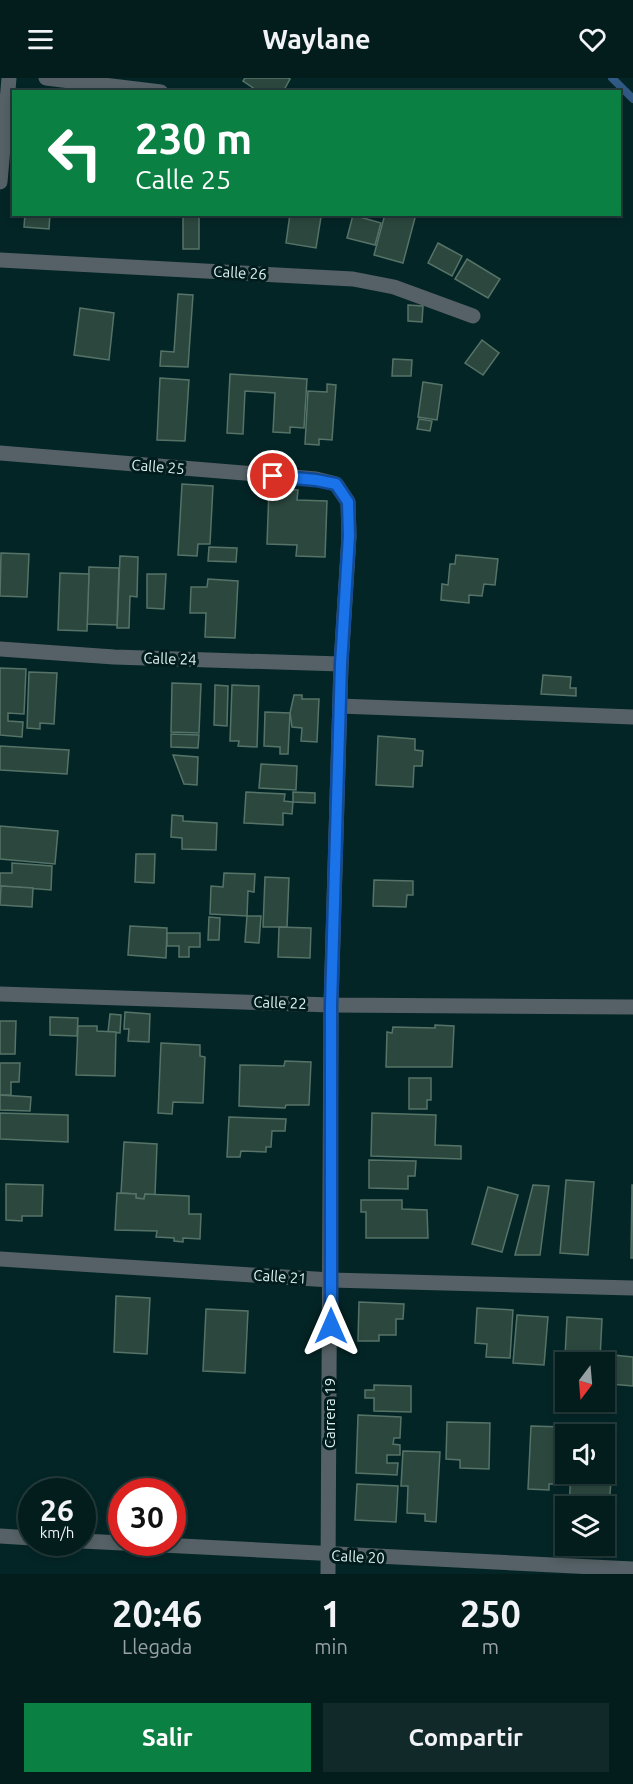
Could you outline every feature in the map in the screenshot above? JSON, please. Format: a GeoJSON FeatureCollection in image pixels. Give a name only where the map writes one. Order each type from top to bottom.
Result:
{"type":"FeatureCollection","features":[{"type":"Feature","properties":{"kind":"street"},"geometry":{"type":"LineString","coordinates":[[0,182],[3,111],[9,78]]}},
{"type":"Feature","properties":{"kind":"street"},"geometry":{"type":"LineString","coordinates":[[46,78],[145,90]]}},
{"type":"Feature","properties":{"kind":"street","name":"Calle 26"},"geometry":{"type":"LineString","coordinates":[[0,260],[353,279],[394,287],[473,316]]}},
{"type":"Feature","properties":{"kind":"street","name":"Calle 25"},"geometry":{"type":"LineString","coordinates":[[0,453],[316,480]]}},
{"type":"Feature","properties":{"kind":"street","name":"Carrera 19"},"geometry":{"type":"LineString","coordinates":[[316,480],[336,484],[348,502],[349,536],[341,664],[331,1005],[328,1574]]}},
{"type":"Feature","properties":{"kind":"street","name":"Calle 24"},"geometry":{"type":"LineString","coordinates":[[0,649],[114,657],[341,664]]}},
{"type":"Feature","properties":{"kind":"street"},"geometry":{"type":"LineString","coordinates":[[340,706],[633,717]]}},
{"type":"Feature","properties":{"kind":"street","name":"Calle 22"},"geometry":{"type":"LineString","coordinates":[[0,994],[331,1005],[633,1007]]}},
{"type":"Feature","properties":{"kind":"street","name":"Calle 21"},"geometry":{"type":"LineString","coordinates":[[0,1259],[331,1280],[633,1288]]}},
{"type":"Feature","properties":{"kind":"street"},"geometry":{"type":"LineString","coordinates":[[0,1536],[18,1537]]}},
{"type":"Feature","properties":{"kind":"street","name":"Calle 20"},"geometry":{"type":"LineString","coordinates":[[96,1542],[633,1569]]}},
{"type":"Feature","properties":{"kind":"building"},"geometry":{"type":"Polygon","coordinates":[[[245,78],[290,79],[284,90],[256,90],[243,81],[245,78]]]}},
{"type":"Feature","properties":{"kind":"building"},"geometry":{"type":"Polygon","coordinates":[[[25,216],[50,216],[49,229],[24,227],[25,216]]]}},
{"type":"Feature","properties":{"kind":"building"},"geometry":{"type":"Polygon","coordinates":[[[183,216],[199,216],[199,249],[183,249],[183,216]]]}},
{"type":"Feature","properties":{"kind":"building"},"geometry":{"type":"Polygon","coordinates":[[[290,216],[321,217],[316,248],[286,243],[290,216]]]}},
{"type":"Feature","properties":{"kind":"building"},"geometry":{"type":"Polygon","coordinates":[[[353,216],[381,223],[375,245],[347,238],[353,216]]]}},
{"type":"Feature","properties":{"kind":"building"},"geometry":{"type":"Polygon","coordinates":[[[384,216],[415,216],[403,263],[374,255],[384,216]]]}},
{"type":"Feature","properties":{"kind":"building"},"geometry":{"type":"Polygon","coordinates":[[[438,243],[462,256],[452,276],[428,263],[438,243]]]}},
{"type":"Feature","properties":{"kind":"building"},"geometry":{"type":"Polygon","coordinates":[[[467,259],[500,279],[488,298],[455,279],[467,259]]]}},
{"type":"Feature","properties":{"kind":"building"},"geometry":{"type":"Polygon","coordinates":[[[178,294],[193,295],[188,367],[160,366],[161,351],[174,352],[178,294]]]}},
{"type":"Feature","properties":{"kind":"building"},"geometry":{"type":"Polygon","coordinates":[[[408,305],[423,306],[422,322],[408,321],[408,305]]]}},
{"type":"Feature","properties":{"kind":"building"},"geometry":{"type":"Polygon","coordinates":[[[80,308],[114,313],[109,360],[74,355],[80,308]]]}},
{"type":"Feature","properties":{"kind":"building"},"geometry":{"type":"Polygon","coordinates":[[[482,340],[499,353],[483,375],[465,363],[482,340]]]}},
{"type":"Feature","properties":{"kind":"building"},"geometry":{"type":"Polygon","coordinates":[[[393,359],[412,360],[411,376],[392,376],[393,359]]]}},
{"type":"Feature","properties":{"kind":"building"},"geometry":{"type":"Polygon","coordinates":[[[230,374],[307,379],[304,428],[290,427],[290,433],[273,432],[275,393],[245,391],[243,434],[227,433],[230,374]]]}},
{"type":"Feature","properties":{"kind":"building"},"geometry":{"type":"Polygon","coordinates":[[[160,378],[189,380],[185,441],[157,440],[160,378]]]}},
{"type":"Feature","properties":{"kind":"building"},"geometry":{"type":"Polygon","coordinates":[[[423,382],[442,385],[437,420],[418,417],[423,382]]]}},
{"type":"Feature","properties":{"kind":"building"},"geometry":{"type":"Polygon","coordinates":[[[327,384],[336,385],[332,440],[319,439],[319,445],[305,444],[308,391],[327,392],[327,384]]]}},
{"type":"Feature","properties":{"kind":"building"},"geometry":{"type":"Polygon","coordinates":[[[419,419],[432,421],[430,431],[417,429],[419,419]]]}},
{"type":"Feature","properties":{"kind":"building"},"geometry":{"type":"Polygon","coordinates":[[[182,484],[213,486],[210,544],[198,544],[197,556],[178,555],[182,484]]]}},
{"type":"Feature","properties":{"kind":"building"},"geometry":{"type":"Polygon","coordinates":[[[269,489],[298,490],[297,500],[327,501],[325,557],[296,556],[297,545],[267,544],[269,489]]]}},
{"type":"Feature","properties":{"kind":"building"},"geometry":{"type":"Polygon","coordinates":[[[209,547],[237,548],[236,562],[208,561],[209,547]]]}},
{"type":"Feature","properties":{"kind":"building"},"geometry":{"type":"Polygon","coordinates":[[[1,553],[29,554],[27,597],[0,596],[1,553]]]}},
{"type":"Feature","properties":{"kind":"building"},"geometry":{"type":"Polygon","coordinates":[[[456,555],[498,559],[495,585],[484,584],[482,596],[469,595],[469,603],[441,600],[442,584],[448,585],[450,564],[455,564],[456,555]]]}},
{"type":"Feature","properties":{"kind":"building"},"geometry":{"type":"Polygon","coordinates":[[[120,556],[138,557],[137,597],[130,596],[129,628],[117,628],[120,556]]]}},
{"type":"Feature","properties":{"kind":"building"},"geometry":{"type":"Polygon","coordinates":[[[89,567],[119,568],[117,625],[87,624],[89,567]]]}},
{"type":"Feature","properties":{"kind":"building"},"geometry":{"type":"Polygon","coordinates":[[[60,573],[89,574],[87,631],[58,630],[60,573]]]}},
{"type":"Feature","properties":{"kind":"building"},"geometry":{"type":"Polygon","coordinates":[[[147,574],[166,574],[164,609],[147,608],[147,574]]]}},
{"type":"Feature","properties":{"kind":"building"},"geometry":{"type":"Polygon","coordinates":[[[208,579],[238,581],[235,638],[205,637],[206,613],[190,613],[191,587],[207,587],[208,579]]]}},
{"type":"Feature","properties":{"kind":"building"},"geometry":{"type":"Polygon","coordinates":[[[0,668],[26,669],[24,714],[8,713],[8,721],[23,722],[22,737],[0,735],[0,668]]]}},
{"type":"Feature","properties":{"kind":"building"},"geometry":{"type":"Polygon","coordinates":[[[29,672],[57,673],[54,724],[40,723],[40,729],[27,728],[29,672]]]}},
{"type":"Feature","properties":{"kind":"building"},"geometry":{"type":"Polygon","coordinates":[[[543,675],[571,677],[570,688],[576,688],[576,696],[541,694],[543,675]]]}},
{"type":"Feature","properties":{"kind":"building"},"geometry":{"type":"Polygon","coordinates":[[[172,683],[201,684],[199,733],[171,732],[172,683]]]}},
{"type":"Feature","properties":{"kind":"building"},"geometry":{"type":"Polygon","coordinates":[[[215,685],[228,686],[227,726],[214,725],[215,685]]]}},
{"type":"Feature","properties":{"kind":"building"},"geometry":{"type":"Polygon","coordinates":[[[232,685],[259,686],[257,747],[238,746],[239,741],[230,741],[232,685]]]}},
{"type":"Feature","properties":{"kind":"building"},"geometry":{"type":"Polygon","coordinates":[[[294,695],[302,695],[302,699],[319,699],[317,742],[301,741],[302,728],[292,727],[290,713],[294,695]]]}},
{"type":"Feature","properties":{"kind":"building"},"geometry":{"type":"Polygon","coordinates":[[[265,712],[290,713],[288,754],[280,754],[280,747],[264,746],[265,712]]]}},
{"type":"Feature","properties":{"kind":"building"},"geometry":{"type":"Polygon","coordinates":[[[171,734],[199,735],[198,748],[171,747],[171,734]]]}},
{"type":"Feature","properties":{"kind":"building"},"geometry":{"type":"Polygon","coordinates":[[[378,736],[415,739],[415,750],[423,751],[422,766],[414,766],[413,787],[376,785],[378,736]]]}},
{"type":"Feature","properties":{"kind":"building"},"geometry":{"type":"Polygon","coordinates":[[[0,746],[69,750],[67,774],[0,770],[0,746]]]}},
{"type":"Feature","properties":{"kind":"building"},"geometry":{"type":"Polygon","coordinates":[[[173,755],[198,757],[197,785],[184,784],[173,755]]]}},
{"type":"Feature","properties":{"kind":"building"},"geometry":{"type":"Polygon","coordinates":[[[261,764],[297,766],[296,790],[259,788],[261,764]]]}},
{"type":"Feature","properties":{"kind":"building"},"geometry":{"type":"Polygon","coordinates":[[[246,792],[285,794],[284,801],[293,802],[292,814],[283,813],[283,825],[244,823],[246,792]]]}},
{"type":"Feature","properties":{"kind":"building"},"geometry":{"type":"Polygon","coordinates":[[[293,792],[315,793],[315,803],[293,802],[293,792]]]}},
{"type":"Feature","properties":{"kind":"building"},"geometry":{"type":"Polygon","coordinates":[[[172,815],[183,816],[183,821],[217,823],[216,850],[182,849],[182,838],[171,837],[172,815]]]}},
{"type":"Feature","properties":{"kind":"building"},"geometry":{"type":"Polygon","coordinates":[[[0,826],[58,831],[55,864],[0,859],[0,826]]]}},
{"type":"Feature","properties":{"kind":"building"},"geometry":{"type":"Polygon","coordinates":[[[136,854],[155,854],[154,883],[135,882],[136,854]]]}},
{"type":"Feature","properties":{"kind":"building"},"geometry":{"type":"Polygon","coordinates":[[[12,863],[52,866],[51,890],[0,886],[0,873],[12,873],[12,863]]]}},
{"type":"Feature","properties":{"kind":"building"},"geometry":{"type":"Polygon","coordinates":[[[224,873],[255,874],[254,892],[248,891],[247,916],[210,914],[211,886],[223,887],[224,873]]]}},
{"type":"Feature","properties":{"kind":"building"},"geometry":{"type":"Polygon","coordinates":[[[265,877],[289,878],[287,927],[263,927],[265,877]]]}},
{"type":"Feature","properties":{"kind":"building"},"geometry":{"type":"Polygon","coordinates":[[[374,880],[413,881],[413,895],[407,895],[406,907],[373,906],[374,880]]]}},
{"type":"Feature","properties":{"kind":"building"},"geometry":{"type":"Polygon","coordinates":[[[1,886],[33,888],[32,907],[0,905],[1,886]]]}},
{"type":"Feature","properties":{"kind":"building"},"geometry":{"type":"Polygon","coordinates":[[[247,916],[261,916],[259,943],[245,942],[247,916]]]}},
{"type":"Feature","properties":{"kind":"building"},"geometry":{"type":"Polygon","coordinates":[[[209,917],[220,918],[219,940],[208,940],[209,917]]]}},
{"type":"Feature","properties":{"kind":"building"},"geometry":{"type":"Polygon","coordinates":[[[130,926],[167,928],[166,958],[128,955],[130,926]]]}},
{"type":"Feature","properties":{"kind":"building"},"geometry":{"type":"Polygon","coordinates":[[[279,927],[311,928],[310,958],[278,957],[279,927]]]}},
{"type":"Feature","properties":{"kind":"building"},"geometry":{"type":"Polygon","coordinates":[[[167,933],[200,933],[200,947],[189,947],[189,957],[179,957],[179,946],[167,946],[167,933]]]}},
{"type":"Feature","properties":{"kind":"building"},"geometry":{"type":"Polygon","coordinates":[[[125,1012],[150,1014],[149,1042],[128,1041],[129,1029],[124,1029],[125,1012]]]}},
{"type":"Feature","properties":{"kind":"building"},"geometry":{"type":"Polygon","coordinates":[[[110,1014],[121,1015],[120,1033],[108,1032],[110,1014]]]}},
{"type":"Feature","properties":{"kind":"building"},"geometry":{"type":"Polygon","coordinates":[[[50,1017],[78,1018],[77,1036],[50,1035],[50,1017]]]}},
{"type":"Feature","properties":{"kind":"building"},"geometry":{"type":"Polygon","coordinates":[[[0,1021],[16,1021],[15,1054],[0,1054],[0,1021]]]}},
{"type":"Feature","properties":{"kind":"building"},"geometry":{"type":"Polygon","coordinates":[[[435,1025],[454,1026],[452,1067],[386,1067],[387,1032],[392,1033],[393,1027],[435,1028],[435,1025]]]}},
{"type":"Feature","properties":{"kind":"building"},"geometry":{"type":"Polygon","coordinates":[[[78,1026],[97,1026],[97,1031],[116,1032],[115,1076],[76,1075],[78,1026]]]}},
{"type":"Feature","properties":{"kind":"building"},"geometry":{"type":"Polygon","coordinates":[[[161,1043],[200,1045],[200,1056],[205,1057],[203,1103],[173,1102],[172,1114],[158,1113],[161,1043]]]}},
{"type":"Feature","properties":{"kind":"building"},"geometry":{"type":"Polygon","coordinates":[[[285,1061],[311,1062],[309,1105],[286,1105],[285,1108],[239,1106],[240,1065],[284,1066],[285,1061]]]}},
{"type":"Feature","properties":{"kind":"building"},"geometry":{"type":"Polygon","coordinates":[[[0,1063],[20,1063],[19,1082],[11,1082],[11,1095],[0,1095],[0,1063]]]}},
{"type":"Feature","properties":{"kind":"building"},"geometry":{"type":"Polygon","coordinates":[[[409,1078],[431,1078],[431,1100],[427,1100],[427,1109],[409,1109],[409,1078]]]}},
{"type":"Feature","properties":{"kind":"building"},"geometry":{"type":"Polygon","coordinates":[[[0,1095],[31,1097],[30,1111],[0,1110],[0,1095]]]}},
{"type":"Feature","properties":{"kind":"building"},"geometry":{"type":"Polygon","coordinates":[[[0,1113],[68,1115],[68,1142],[0,1139],[0,1113]]]}},
{"type":"Feature","properties":{"kind":"building"},"geometry":{"type":"Polygon","coordinates":[[[372,1113],[436,1115],[435,1145],[461,1146],[461,1159],[371,1156],[372,1113]]]}},
{"type":"Feature","properties":{"kind":"building"},"geometry":{"type":"Polygon","coordinates":[[[229,1117],[286,1119],[285,1131],[272,1131],[271,1147],[266,1147],[266,1152],[241,1151],[240,1157],[227,1157],[229,1117]]]}},
{"type":"Feature","properties":{"kind":"building"},"geometry":{"type":"Polygon","coordinates":[[[124,1142],[157,1144],[155,1195],[145,1194],[144,1199],[136,1198],[136,1194],[121,1193],[124,1142]]]}},
{"type":"Feature","properties":{"kind":"building"},"geometry":{"type":"Polygon","coordinates":[[[369,1160],[416,1161],[415,1176],[408,1176],[408,1189],[369,1188],[369,1160]]]}},
{"type":"Feature","properties":{"kind":"building"},"geometry":{"type":"Polygon","coordinates":[[[566,1180],[594,1182],[588,1255],[560,1253],[566,1180]]]}},
{"type":"Feature","properties":{"kind":"building"},"geometry":{"type":"Polygon","coordinates":[[[6,1184],[43,1185],[42,1216],[22,1216],[22,1221],[6,1220],[6,1184]]]}},
{"type":"Feature","properties":{"kind":"building"},"geometry":{"type":"Polygon","coordinates":[[[533,1185],[549,1186],[540,1255],[515,1255],[533,1185]]]}},
{"type":"Feature","properties":{"kind":"building"},"geometry":{"type":"Polygon","coordinates":[[[632,1185],[633,1258],[631,1258],[632,1185]]]}},
{"type":"Feature","properties":{"kind":"building"},"geometry":{"type":"Polygon","coordinates":[[[488,1187],[518,1195],[502,1252],[472,1244],[488,1187]]]}},
{"type":"Feature","properties":{"kind":"building"},"geometry":{"type":"Polygon","coordinates":[[[117,1193],[136,1194],[136,1198],[144,1199],[145,1194],[189,1196],[189,1214],[201,1214],[200,1239],[183,1238],[183,1242],[174,1241],[174,1238],[156,1237],[157,1231],[115,1230],[117,1193]]]}},
{"type":"Feature","properties":{"kind":"building"},"geometry":{"type":"Polygon","coordinates":[[[361,1200],[402,1200],[402,1209],[427,1210],[428,1238],[366,1238],[366,1212],[361,1212],[361,1200]]]}},
{"type":"Feature","properties":{"kind":"building"},"geometry":{"type":"Polygon","coordinates":[[[116,1296],[150,1298],[147,1354],[114,1352],[116,1296]]]}},
{"type":"Feature","properties":{"kind":"building"},"geometry":{"type":"Polygon","coordinates":[[[359,1302],[404,1304],[403,1319],[396,1319],[396,1335],[379,1335],[379,1341],[358,1341],[359,1302]]]}},
{"type":"Feature","properties":{"kind":"building"},"geometry":{"type":"Polygon","coordinates":[[[477,1308],[513,1310],[510,1358],[486,1357],[487,1344],[475,1343],[477,1308]]]}},
{"type":"Feature","properties":{"kind":"building"},"geometry":{"type":"Polygon","coordinates":[[[206,1309],[248,1311],[245,1373],[203,1371],[206,1309]]]}},
{"type":"Feature","properties":{"kind":"building"},"geometry":{"type":"Polygon","coordinates":[[[517,1315],[548,1317],[544,1365],[513,1363],[517,1315]]]}},
{"type":"Feature","properties":{"kind":"building"},"geometry":{"type":"Polygon","coordinates":[[[567,1317],[602,1319],[600,1352],[565,1352],[567,1317]]]}},
{"type":"Feature","properties":{"kind":"building"},"geometry":{"type":"Polygon","coordinates":[[[615,1355],[633,1357],[633,1386],[615,1384],[615,1355]]]}},
{"type":"Feature","properties":{"kind":"building"},"geometry":{"type":"Polygon","coordinates":[[[374,1385],[411,1386],[411,1412],[374,1411],[374,1398],[365,1398],[365,1390],[374,1390],[374,1385]]]}},
{"type":"Feature","properties":{"kind":"building"},"geometry":{"type":"Polygon","coordinates":[[[358,1415],[401,1417],[400,1438],[394,1438],[393,1444],[400,1445],[400,1455],[387,1455],[387,1463],[398,1463],[397,1475],[356,1473],[358,1415]]]}},
{"type":"Feature","properties":{"kind":"building"},"geometry":{"type":"Polygon","coordinates":[[[447,1422],[490,1423],[489,1469],[460,1468],[460,1460],[446,1459],[447,1422]]]}},
{"type":"Feature","properties":{"kind":"building"},"geometry":{"type":"Polygon","coordinates":[[[531,1426],[555,1427],[555,1484],[549,1484],[549,1490],[528,1489],[531,1426]]]}},
{"type":"Feature","properties":{"kind":"building"},"geometry":{"type":"Polygon","coordinates":[[[403,1451],[440,1452],[436,1522],[425,1521],[425,1514],[407,1513],[408,1486],[401,1486],[403,1451]]]}},
{"type":"Feature","properties":{"kind":"building"},"geometry":{"type":"Polygon","coordinates":[[[357,1484],[398,1486],[396,1522],[355,1520],[357,1484]]]}},
{"type":"Feature","properties":{"kind":"building"},"geometry":{"type":"Polygon","coordinates":[[[570,1484],[611,1484],[610,1496],[570,1496],[570,1484]]]}},
{"type":"Feature","properties":{"kind":"waterway"},"geometry":{"type":"LineString","coordinates":[[612,78],[633,99]]}},
{"type":"Feature","properties":{"kind":"route"},"geometry":{"type":"LineString","coordinates":[[273,476],[336,484],[348,502],[349,536],[341,664],[331,1005],[331,1326]]}}]}
